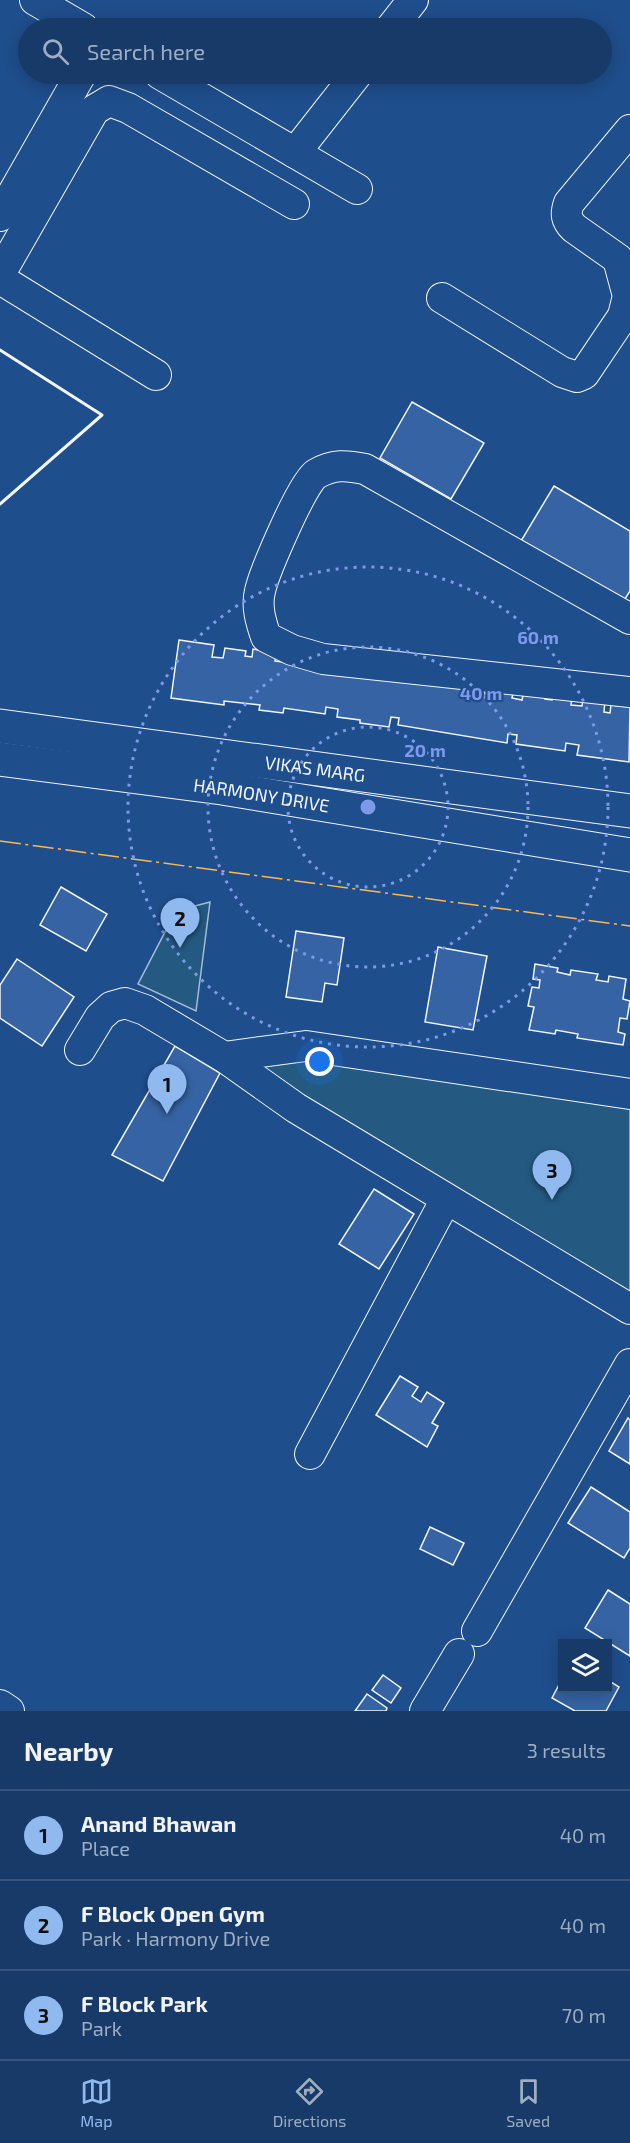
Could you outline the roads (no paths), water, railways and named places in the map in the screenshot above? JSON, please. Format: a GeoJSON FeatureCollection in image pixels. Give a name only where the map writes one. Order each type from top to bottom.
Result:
{"type":"FeatureCollection","features":[{"type":"Feature","properties":{"kind":"main road","name":"VIKAS MARG"},"geometry":{"type":"LineString","coordinates":[[0,726],[630,811]]}},
{"type":"Feature","properties":{"kind":"main road","name":"HARMONY DRIVE"},"geometry":{"type":"LineString","coordinates":[[0,759],[222,788],[630,855]]}},
{"type":"Feature","properties":{"kind":"street"},"geometry":{"type":"LineString","coordinates":[[35,0],[66,18]]}},
{"type":"Feature","properties":{"kind":"street"},"geometry":{"type":"LineString","coordinates":[[399,18],[413,0]]}},
{"type":"Feature","properties":{"kind":"street"},"geometry":{"type":"LineString","coordinates":[[0,216],[75,84]]}},
{"type":"Feature","properties":{"kind":"street"},"geometry":{"type":"LineString","coordinates":[[177,84],[357,189]]}},
{"type":"Feature","properties":{"kind":"street"},"geometry":{"type":"LineString","coordinates":[[296,153],[349,84]]}},
{"type":"Feature","properties":{"kind":"street"},"geometry":{"type":"LineString","coordinates":[[0,274],[94,110],[109,101],[128,108],[294,204]]}},
{"type":"Feature","properties":{"kind":"street"},"geometry":{"type":"LineString","coordinates":[[442,298],[569,376],[584,374],[623,316],[628,296],[618,259],[574,228],[566,218],[566,211],[569,203],[630,130]]}},
{"type":"Feature","properties":{"kind":"street"},"geometry":{"type":"LineString","coordinates":[[0,279],[156,375]]}},
{"type":"Feature","properties":{"kind":"street"},"geometry":{"type":"LineString","coordinates":[[630,619],[365,469],[339,464],[313,475],[301,494],[260,591],[259,614],[266,637],[292,650],[323,659],[630,692]]}},
{"type":"Feature","properties":{"kind":"street"},"geometry":{"type":"LineString","coordinates":[[80,1050],[100,1017],[111,1007],[125,1003],[145,1010],[224,1057],[296,1108],[630,1309]]}},
{"type":"Feature","properties":{"kind":"street"},"geometry":{"type":"LineString","coordinates":[[224,1057],[306,1046],[630,1094]]}},
{"type":"Feature","properties":{"kind":"street"},"geometry":{"type":"LineString","coordinates":[[309,1454],[446,1199]]}},
{"type":"Feature","properties":{"kind":"street"},"geometry":{"type":"LineString","coordinates":[[477,1630],[630,1364]]}},
{"type":"Feature","properties":{"kind":"street"},"geometry":{"type":"LineString","coordinates":[[425,1711],[459,1654]]}},
{"type":"Feature","properties":{"kind":"street"},"geometry":{"type":"LineString","coordinates":[[0,1706],[9,1711]]}},
{"type":"Feature","properties":{"kind":"place","name":"F Block Open Gym"},"geometry":{"type":"Point","coordinates":[180,948]}},
{"type":"Feature","properties":{"kind":"place","name":"Anand Bhawan"},"geometry":{"type":"Point","coordinates":[167,1114]}},
{"type":"Feature","properties":{"kind":"place","name":"F Block Park"},"geometry":{"type":"Point","coordinates":[552,1200]}}]}
